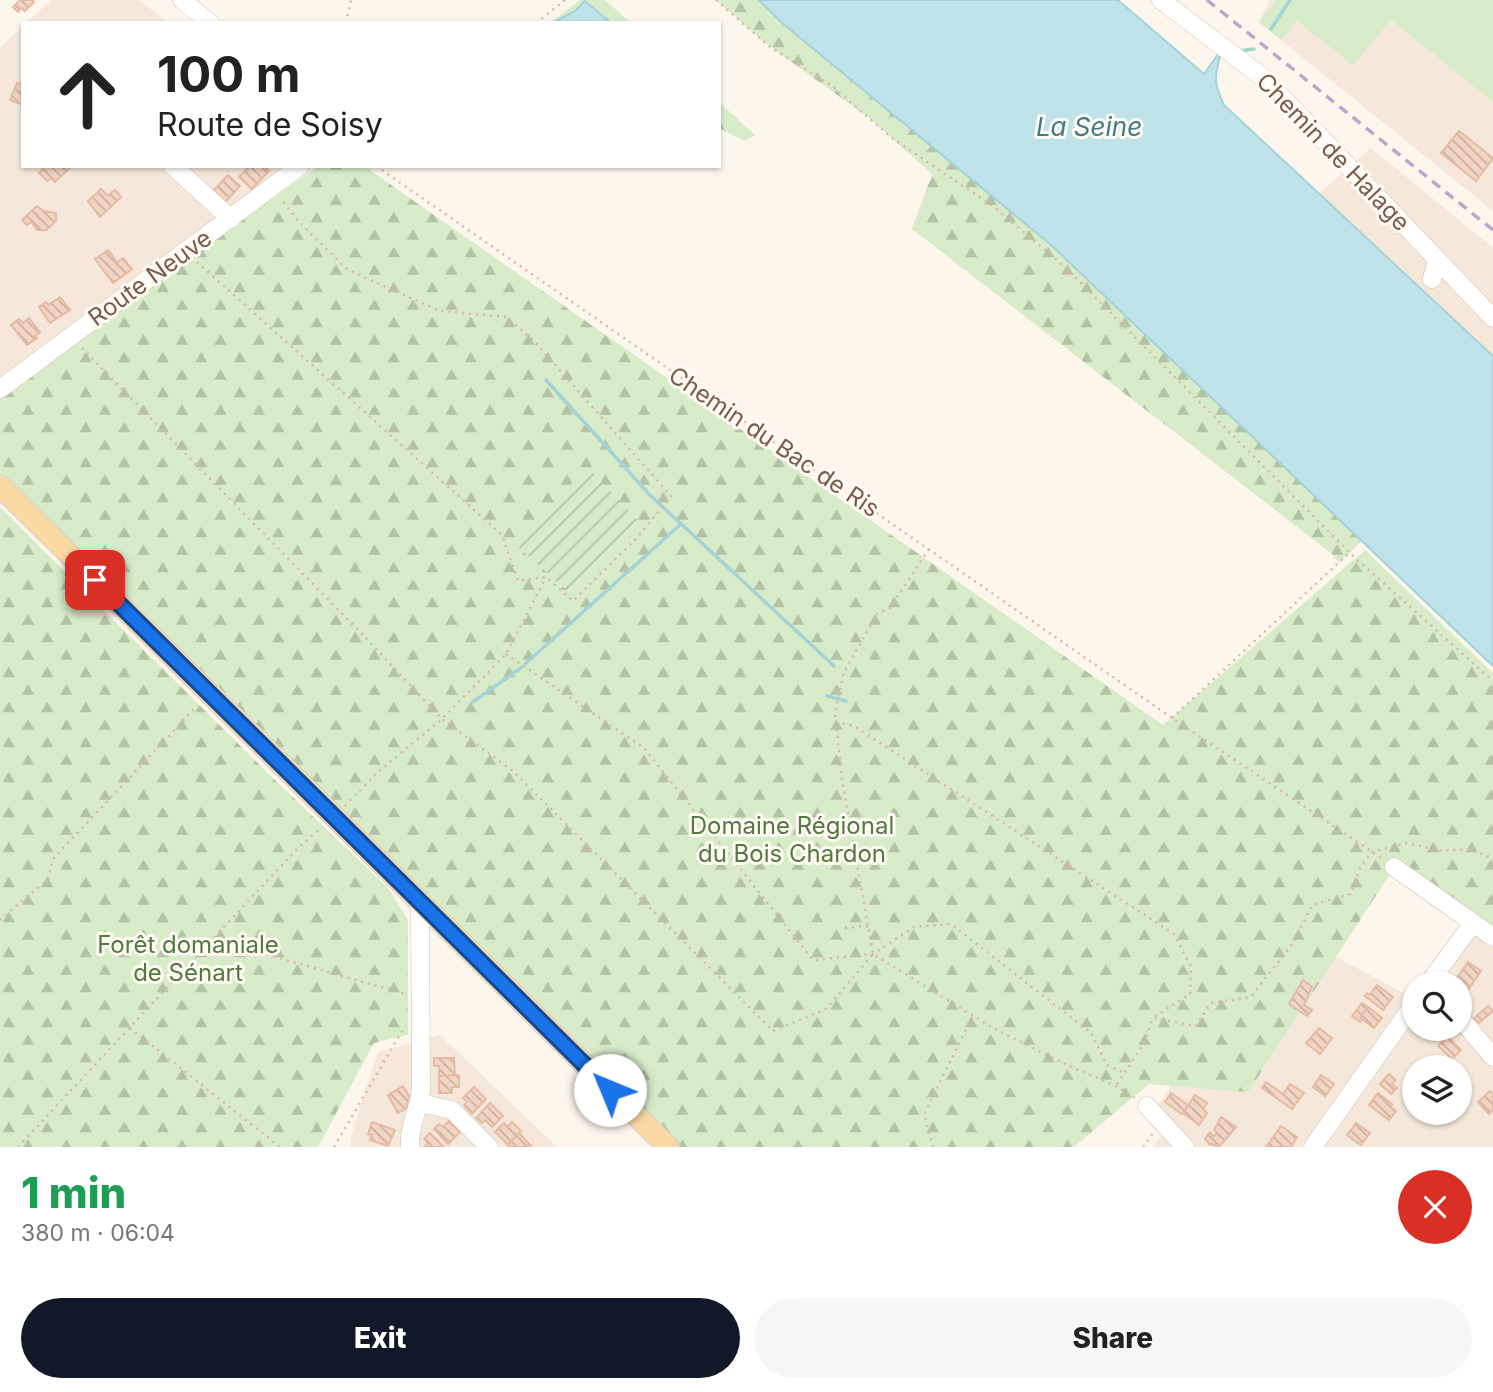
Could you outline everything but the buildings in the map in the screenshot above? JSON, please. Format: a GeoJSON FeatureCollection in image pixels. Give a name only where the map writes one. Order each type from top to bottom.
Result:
{"type":"FeatureCollection","features":[{"type":"Feature","properties":{"kind":"main road"},"geometry":{"type":"LineString","coordinates":[[0,486],[668,1147]]}},
{"type":"Feature","properties":{"kind":"street"},"geometry":{"type":"LineString","coordinates":[[182,0],[208,21]]}},
{"type":"Feature","properties":{"kind":"street","name":"Chemin de Halage"},"geometry":{"type":"LineString","coordinates":[[1161,0],[1265,79],[1493,318]]}},
{"type":"Feature","properties":{"kind":"street"},"geometry":{"type":"LineString","coordinates":[[175,168],[231,219]]}},
{"type":"Feature","properties":{"kind":"street","name":"Route Neuve"},"geometry":{"type":"LineString","coordinates":[[0,389],[297,168]]}},
{"type":"Feature","properties":{"kind":"street"},"geometry":{"type":"LineString","coordinates":[[1432,279],[1437,261]]}},
{"type":"Feature","properties":{"kind":"street"},"geometry":{"type":"LineString","coordinates":[[1394,867],[1493,937]]}},
{"type":"Feature","properties":{"kind":"street"},"geometry":{"type":"LineString","coordinates":[[410,1147],[409,1138],[420,1102],[420,902]]}},
{"type":"Feature","properties":{"kind":"street"},"geometry":{"type":"LineString","coordinates":[[1438,971],[1473,923]]}},
{"type":"Feature","properties":{"kind":"street"},"geometry":{"type":"LineString","coordinates":[[1313,1147],[1402,1021]]}},
{"type":"Feature","properties":{"kind":"street"},"geometry":{"type":"LineString","coordinates":[[1472,1032],[1493,1057]]}},
{"type":"Feature","properties":{"kind":"street"},"geometry":{"type":"LineString","coordinates":[[420,1102],[452,1110],[489,1147]]}},
{"type":"Feature","properties":{"kind":"street"},"geometry":{"type":"LineString","coordinates":[[1147,1106],[1185,1147]]}},
{"type":"Feature","properties":{"kind":"path"},"geometry":{"type":"LineString","coordinates":[[346,21],[351,0]]}},
{"type":"Feature","properties":{"kind":"path"},"geometry":{"type":"LineString","coordinates":[[539,21],[565,0]]}},
{"type":"Feature","properties":{"kind":"path"},"geometry":{"type":"LineString","coordinates":[[716,0],[769,46],[832,86],[892,138],[994,207],[1065,267],[1350,553],[1493,681]]}},
{"type":"Feature","properties":{"kind":"path","name":"Chemin du Bac de Ris"},"geometry":{"type":"LineString","coordinates":[[379,168],[1172,718],[1394,867]]}},
{"type":"Feature","properties":{"kind":"path"},"geometry":{"type":"LineString","coordinates":[[185,252],[502,535],[518,580],[546,577],[573,601],[637,538],[671,496],[533,340],[506,317],[440,311],[348,270],[297,220],[273,186]]}},
{"type":"Feature","properties":{"kind":"path"},"geometry":{"type":"LineString","coordinates":[[70,337],[365,636],[442,719],[513,771],[773,1031],[826,1009],[873,954],[914,927],[951,924],[1091,1033],[1107,1065],[1124,1073]]}},
{"type":"Feature","properties":{"kind":"path"},"geometry":{"type":"LineString","coordinates":[[873,954],[842,779],[835,712],[844,672],[877,614],[890,608],[929,549]]}},
{"type":"Feature","properties":{"kind":"path"},"geometry":{"type":"LineString","coordinates":[[1172,718],[1350,553]]}},
{"type":"Feature","properties":{"kind":"path"},"geometry":{"type":"LineString","coordinates":[[18,1147],[297,849],[334,817],[379,771],[442,719],[506,654],[546,577]]}},
{"type":"Feature","properties":{"kind":"path"},"geometry":{"type":"LineString","coordinates":[[506,654],[644,748],[813,960],[873,954],[973,1016],[1069,1066],[1116,1086],[1147,1106]]}},
{"type":"Feature","properties":{"kind":"path"},"geometry":{"type":"LineString","coordinates":[[0,920],[48,879],[53,859],[209,693]]}},
{"type":"Feature","properties":{"kind":"path"},"geometry":{"type":"LineString","coordinates":[[836,722],[854,726],[1174,934],[1191,967],[1190,994],[1153,1018],[1143,1045],[1116,1086]]}},
{"type":"Feature","properties":{"kind":"path"},"geometry":{"type":"LineString","coordinates":[[1153,1018],[1196,1026],[1211,1003],[1251,997],[1293,943],[1312,905],[1350,894],[1360,867],[1372,852],[1406,843],[1443,851],[1469,849],[1493,858]]}},
{"type":"Feature","properties":{"kind":"path"},"geometry":{"type":"LineString","coordinates":[[845,928],[868,926]]}},
{"type":"Feature","properties":{"kind":"path"},"geometry":{"type":"LineString","coordinates":[[213,939],[419,999]]}},
{"type":"Feature","properties":{"kind":"path"},"geometry":{"type":"LineString","coordinates":[[933,1147],[925,1114],[973,1016]]}},
{"type":"Feature","properties":{"kind":"path"},"geometry":{"type":"LineString","coordinates":[[334,1147],[406,1024]]}},
{"type":"Feature","properties":{"kind":"path"},"geometry":{"type":"LineString","coordinates":[[130,1028],[280,1147]]}},
{"type":"Feature","properties":{"kind":"shaded area"},"geometry":{"type":"Polygon","coordinates":[[[51,0],[139,0],[165,21],[29,21],[51,0]]]}},
{"type":"Feature","properties":{"kind":"shaded area"},"geometry":{"type":"Polygon","coordinates":[[[1270,0],[1493,0],[1493,211],[1259,22],[1270,0]]]}},
{"type":"Feature","properties":{"kind":"shaded area"},"geometry":{"type":"Polygon","coordinates":[[[21,28],[21,168],[283,168],[0,382],[0,48],[21,28]]]}},
{"type":"Feature","properties":{"kind":"shaded area"},"geometry":{"type":"Polygon","coordinates":[[[1371,148],[1493,248],[1493,356],[1319,194],[1371,148]]]}},
{"type":"Feature","properties":{"kind":"shaded area"},"geometry":{"type":"Polygon","coordinates":[[[1477,934],[1493,946],[1493,1147],[1152,1147],[1172,1122],[1156,1108],[1197,1049],[1320,948],[1402,992],[1402,1041],[1472,1041],[1472,971],[1449,971],[1477,934]]]}},
{"type":"Feature","properties":{"kind":"shaded area"},"geometry":{"type":"Polygon","coordinates":[[[440,1035],[557,1147],[350,1147],[378,1052],[440,1035]]]}},
{"type":"Feature","properties":{"kind":"green space"},"geometry":{"type":"Polygon","coordinates":[[[580,0],[605,0],[629,21],[553,21],[580,0]]]}},
{"type":"Feature","properties":{"kind":"green space"},"geometry":{"type":"Polygon","coordinates":[[[716,0],[759,0],[781,22],[1050,244],[1362,541],[1339,563],[1332,554],[912,229],[932,174],[868,117],[769,46],[716,0]]]}},
{"type":"Feature","properties":{"kind":"green space"},"geometry":{"type":"Polygon","coordinates":[[[1276,0],[1493,0],[1493,102],[1391,20],[1353,65],[1297,21],[1281,40],[1259,22],[1276,0]]]}},
{"type":"Feature","properties":{"kind":"green space"},"geometry":{"type":"Polygon","coordinates":[[[721,104],[755,135],[745,141],[721,129],[721,104]]]}},
{"type":"Feature","properties":{"kind":"green space","name":"Domaine Régional du Bois Chardon"},"geometry":{"type":"Polygon","coordinates":[[[315,168],[367,168],[1163,725],[1365,550],[1493,673],[1493,937],[1394,868],[1248,1092],[1149,1084],[1074,1147],[667,1147],[0,486],[0,390],[315,168]]]}},
{"type":"Feature","properties":{"kind":"green space"},"geometry":{"type":"Polygon","coordinates":[[[587,467],[641,524],[574,597],[515,544],[587,467]]]}},
{"type":"Feature","properties":{"kind":"green space","name":"Forêt domaniale de Sénart"},"geometry":{"type":"Polygon","coordinates":[[[0,507],[277,782],[389,889],[408,920],[408,1035],[374,1043],[318,1147],[0,1147],[0,507]]]}},
{"type":"Feature","properties":{"kind":"water","name":"La Seine"},"geometry":{"type":"Polygon","coordinates":[[[759,0],[1118,0],[1204,74],[1218,54],[1220,57],[1216,81],[1224,105],[1493,356],[1493,666],[1050,244],[781,22],[759,0]]]}},
{"type":"Feature","properties":{"kind":"water"},"geometry":{"type":"Polygon","coordinates":[[[585,1],[609,21],[556,21],[575,11],[585,1]]]}},
{"type":"Feature","properties":{"kind":"waterway"},"geometry":{"type":"LineString","coordinates":[[1271,29],[1290,0]]}},
{"type":"Feature","properties":{"kind":"waterway"},"geometry":{"type":"LineString","coordinates":[[1239,51],[1254,49]]}},
{"type":"Feature","properties":{"kind":"waterway"},"geometry":{"type":"LineString","coordinates":[[546,380],[649,494],[834,666]]}},
{"type":"Feature","properties":{"kind":"waterway"},"geometry":{"type":"LineString","coordinates":[[525,664],[681,524]]}},
{"type":"Feature","properties":{"kind":"waterway"},"geometry":{"type":"LineString","coordinates":[[473,702],[522,667]]}},
{"type":"Feature","properties":{"kind":"waterway"},"geometry":{"type":"LineString","coordinates":[[827,696],[846,701]]}},
{"type":"Feature","properties":{"kind":"railway"},"geometry":{"type":"LineString","coordinates":[[1207,0],[1493,230]]}},
{"type":"Feature","properties":{"kind":"route"},"geometry":{"type":"LineString","coordinates":[[95,580],[610,1090]]}}]}
